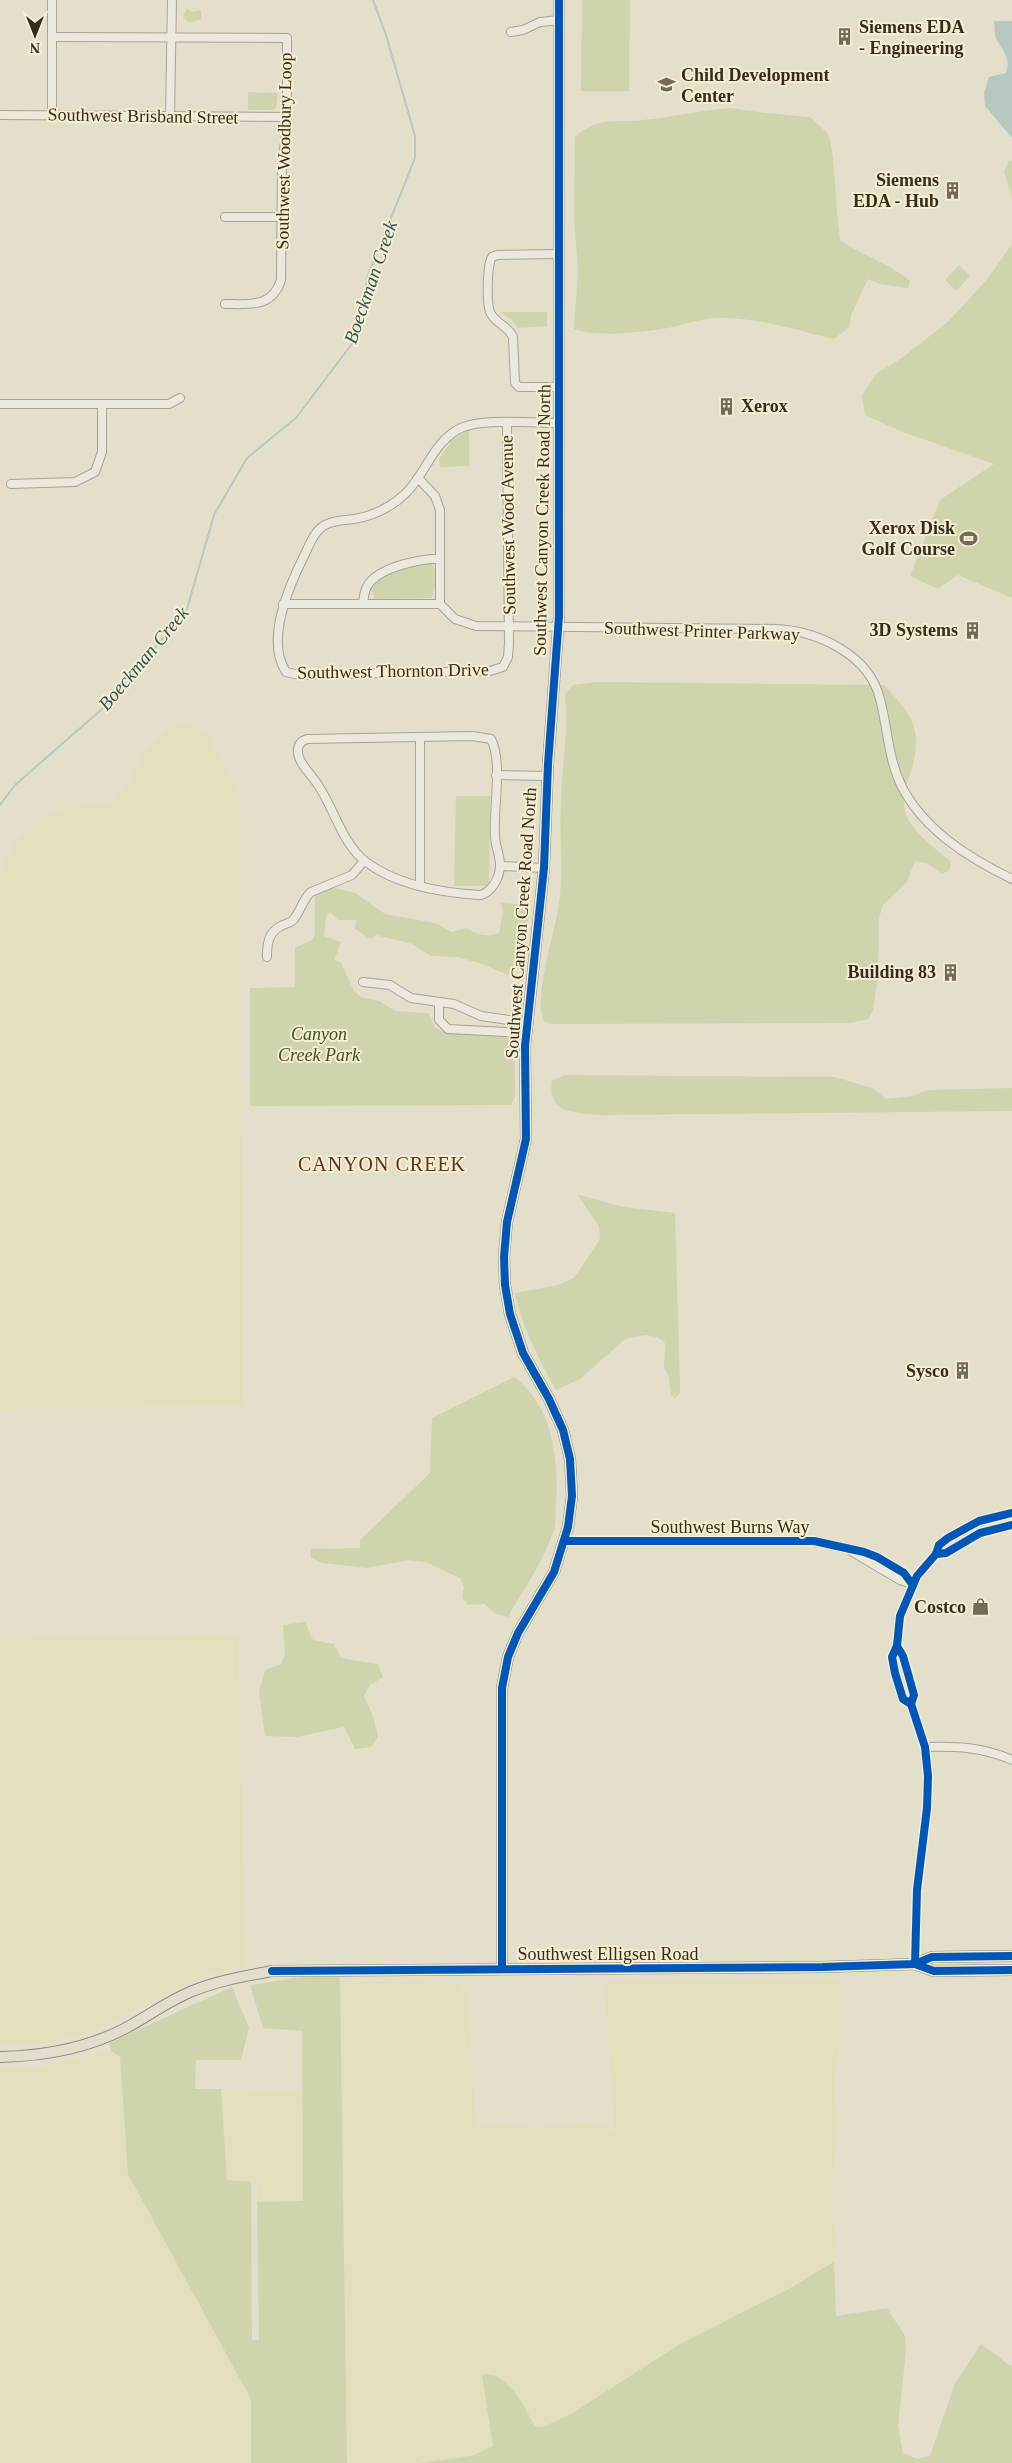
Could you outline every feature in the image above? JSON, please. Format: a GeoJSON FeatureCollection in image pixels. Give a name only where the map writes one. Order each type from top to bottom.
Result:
{"type":"FeatureCollection","features":[{"type":"Feature","properties":{"kind":"main road","name":"Southwest Canyon Creek Road North"},"geometry":{"type":"LineString","coordinates":[[502,1968],[502,1688],[512,1647],[525,1619],[554,1572],[565,1541],[572,1496],[568,1451],[553,1406],[530,1366],[515,1331],[505,1276],[506,1232],[526,1139],[527,1033],[544,868],[547,776],[558,628],[558,0]]}},
{"type":"Feature","properties":{"kind":"main road","name":"Southwest Elligsen Road"},"geometry":{"type":"LineString","coordinates":[[0,2057],[56,2052],[91,2043],[126,2028],[191,1992],[248,1976],[293,1970],[823,1968],[915,1964],[932,1958],[1012,1956]]}},
{"type":"Feature","properties":{"kind":"main road","name":"Southwest Elligsen Road"},"geometry":{"type":"LineString","coordinates":[[915,1964],[934,1971],[1012,1970]]}},
{"type":"Feature","properties":{"kind":"street"},"geometry":{"type":"LineString","coordinates":[[52,0],[52,114]]}},
{"type":"Feature","properties":{"kind":"street"},"geometry":{"type":"LineString","coordinates":[[170,116],[172,0]]}},
{"type":"Feature","properties":{"kind":"street"},"geometry":{"type":"LineString","coordinates":[[511,32],[523,30],[540,22],[559,20]]}},
{"type":"Feature","properties":{"kind":"street","name":"Southwest Woodbury Loop"},"geometry":{"type":"LineString","coordinates":[[53,37],[287,38],[286,117],[282,164],[282,273],[278,289],[272,297],[260,302],[225,304]]}},
{"type":"Feature","properties":{"kind":"street","name":"Southwest Brisband Street"},"geometry":{"type":"LineString","coordinates":[[0,115],[286,117]]}},
{"type":"Feature","properties":{"kind":"street"},"geometry":{"type":"LineString","coordinates":[[225,217],[282,217]]}},
{"type":"Feature","properties":{"kind":"street"},"geometry":{"type":"LineString","coordinates":[[559,254],[497,255],[492,257],[488,269],[489,309],[495,318],[510,330],[515,383],[519,387],[559,387]]}},
{"type":"Feature","properties":{"kind":"street"},"geometry":{"type":"LineString","coordinates":[[0,404],[169,404],[180,398]]}},
{"type":"Feature","properties":{"kind":"street"},"geometry":{"type":"LineString","coordinates":[[11,484],[75,482],[95,472],[102,452],[102,404]]}},
{"type":"Feature","properties":{"kind":"street","name":"Southwest Wood Avenue"},"geometry":{"type":"LineString","coordinates":[[507,423],[509,627]]}},
{"type":"Feature","properties":{"kind":"street","name":"Southwest Thornton Drive"},"geometry":{"type":"LineString","coordinates":[[509,627],[507,662],[497,670],[299,676],[286,672],[282,665],[280,639],[283,604],[303,558],[320,529],[331,522],[368,516],[384,509],[406,494],[446,438],[455,431],[472,424],[559,423]]}},
{"type":"Feature","properties":{"kind":"street"},"geometry":{"type":"LineString","coordinates":[[283,604],[440,604],[439,502],[418,478]]}},
{"type":"Feature","properties":{"kind":"street"},"geometry":{"type":"LineString","coordinates":[[363,603],[365,590],[375,577],[421,559],[440,559]]}},
{"type":"Feature","properties":{"kind":"street","name":"Southwest Printer Parkway"},"geometry":{"type":"LineString","coordinates":[[440,604],[452,617],[470,625],[558,628],[793,630],[812,635],[835,646],[856,661],[875,684],[893,766],[903,788],[919,813],[958,848],[1012,878]]}},
{"type":"Feature","properties":{"kind":"street"},"geometry":{"type":"LineString","coordinates":[[472,736],[492,739],[495,746],[494,830],[500,866],[492,888],[481,895],[398,881],[364,861],[351,845],[322,791],[301,762],[298,747],[302,740],[307,739],[420,738],[472,736]]}},
{"type":"Feature","properties":{"kind":"street"},"geometry":{"type":"LineString","coordinates":[[420,738],[420,886]]}},
{"type":"Feature","properties":{"kind":"street"},"geometry":{"type":"LineString","coordinates":[[496,776],[547,776]]}},
{"type":"Feature","properties":{"kind":"street"},"geometry":{"type":"LineString","coordinates":[[267,957],[268,941],[271,934],[281,926],[292,922],[306,896],[311,892],[352,875],[364,861]]}},
{"type":"Feature","properties":{"kind":"street"},"geometry":{"type":"LineString","coordinates":[[500,866],[544,868]]}},
{"type":"Feature","properties":{"kind":"street"},"geometry":{"type":"LineString","coordinates":[[363,982],[390,985],[411,998],[454,1004],[481,1016],[509,1020]]}},
{"type":"Feature","properties":{"kind":"street"},"geometry":{"type":"LineString","coordinates":[[439,1002],[439,1020],[448,1029],[527,1033]]}},
{"type":"Feature","properties":{"kind":"street"},"geometry":{"type":"LineString","coordinates":[[912,1704],[903,1699],[894,1673],[892,1657],[897,1646],[900,1616],[912,1584],[936,1554],[939,1545],[965,1528],[988,1518],[1012,1513]]}},
{"type":"Feature","properties":{"kind":"street"},"geometry":{"type":"LineString","coordinates":[[936,1554],[946,1553],[980,1533],[1012,1525]]}},
{"type":"Feature","properties":{"kind":"street","name":"Southwest Burns Way"},"geometry":{"type":"LineString","coordinates":[[565,1541],[797,1540],[830,1544],[864,1552],[892,1565],[904,1573],[912,1584]]}},
{"type":"Feature","properties":{"kind":"street"},"geometry":{"type":"LineString","coordinates":[[897,1646],[903,1656],[914,1695],[912,1704],[925,1747],[928,1797],[917,1890],[915,1964]]}},
{"type":"Feature","properties":{"kind":"street"},"geometry":{"type":"LineString","coordinates":[[925,1747],[972,1748],[985,1750],[1012,1760]]}},
{"type":"Feature","properties":{"kind":"shaded area"},"geometry":{"type":"Polygon","coordinates":[[[994,21],[1012,21],[1012,138],[985,106],[984,93],[989,77],[1006,73],[1008,63],[996,38],[994,21]]]}},
{"type":"Feature","properties":{"kind":"shaded area"},"geometry":{"type":"Polygon","coordinates":[[[186,723],[205,733],[224,763],[239,795],[243,1405],[0,1409],[0,872],[16,840],[49,814],[75,807],[109,805],[127,788],[143,753],[166,730],[186,723]]]}},
{"type":"Feature","properties":{"kind":"shaded area"},"geometry":{"type":"Polygon","coordinates":[[[238,1635],[245,1965],[196,1979],[93,2031],[46,2043],[0,2044],[0,1639],[238,1635]]]}},
{"type":"Feature","properties":{"kind":"shaded area"},"geometry":{"type":"Polygon","coordinates":[[[831,1980],[839,1983],[841,1998],[839,2049],[835,2069],[834,2100],[837,2118],[831,2204],[836,2242],[832,2252],[834,2262],[785,2291],[678,2345],[573,2413],[543,2427],[535,2426],[514,2392],[482,2377],[494,2446],[472,2456],[419,2463],[347,2463],[340,1981],[460,1983],[467,1996],[476,2124],[539,2127],[600,2123],[615,2132],[604,1982],[831,1980]]]}},
{"type":"Feature","properties":{"kind":"shaded area"},"geometry":{"type":"Polygon","coordinates":[[[111,2051],[120,2057],[128,2174],[251,2399],[251,2463],[0,2463],[0,2068],[33,2068],[111,2051]]]}},
{"type":"Feature","properties":{"kind":"shaded area"},"geometry":{"type":"Polygon","coordinates":[[[221,2089],[302,2090],[303,2201],[257,2202],[258,2182],[227,2181],[221,2089]]]}},
{"type":"Feature","properties":{"kind":"green space"},"geometry":{"type":"Polygon","coordinates":[[[582,0],[630,0],[629,91],[581,91],[582,0]]]}},
{"type":"Feature","properties":{"kind":"green space"},"geometry":{"type":"Polygon","coordinates":[[[187,9],[191,12],[201,10],[201,19],[191,22],[187,21],[183,16],[187,9]]]}},
{"type":"Feature","properties":{"kind":"green space"},"geometry":{"type":"Polygon","coordinates":[[[248,92],[278,93],[276,108],[273,110],[248,110],[248,92]]]}},
{"type":"Feature","properties":{"kind":"green space"},"geometry":{"type":"Polygon","coordinates":[[[731,108],[810,117],[827,133],[834,167],[841,241],[903,275],[910,281],[908,288],[880,284],[868,279],[851,315],[850,327],[834,339],[776,325],[732,318],[707,319],[662,329],[609,334],[584,332],[574,329],[578,270],[574,218],[575,137],[583,130],[599,123],[643,120],[731,108]]]}},
{"type":"Feature","properties":{"kind":"green space"},"geometry":{"type":"Polygon","coordinates":[[[1010,159],[1012,162],[1012,198],[1004,171],[1010,159]]]}},
{"type":"Feature","properties":{"kind":"green space"},"geometry":{"type":"Polygon","coordinates":[[[1012,244],[1012,598],[958,575],[938,589],[910,576],[940,500],[994,464],[900,431],[865,415],[862,395],[877,373],[902,358],[950,320],[989,277],[1012,244]]]}},
{"type":"Feature","properties":{"kind":"green space"},"geometry":{"type":"Polygon","coordinates":[[[959,265],[970,276],[956,291],[945,280],[959,265]]]}},
{"type":"Feature","properties":{"kind":"green space"},"geometry":{"type":"Polygon","coordinates":[[[500,312],[547,312],[547,326],[518,328],[512,320],[500,312]]]}},
{"type":"Feature","properties":{"kind":"green space"},"geometry":{"type":"Polygon","coordinates":[[[469,430],[469,466],[440,467],[439,459],[452,440],[469,430]]]}},
{"type":"Feature","properties":{"kind":"green space"},"geometry":{"type":"Polygon","coordinates":[[[431,560],[438,577],[432,598],[375,599],[370,585],[401,568],[431,560]]]}},
{"type":"Feature","properties":{"kind":"green space"},"geometry":{"type":"Polygon","coordinates":[[[595,682],[884,685],[895,697],[914,726],[916,737],[914,761],[905,794],[905,811],[912,826],[918,833],[951,862],[949,871],[942,873],[927,863],[915,861],[907,882],[883,905],[879,918],[878,978],[873,1010],[868,1019],[850,1023],[552,1024],[544,1021],[541,1009],[543,978],[558,908],[561,883],[561,812],[566,733],[565,694],[573,685],[595,682]]]}},
{"type":"Feature","properties":{"kind":"green space"},"geometry":{"type":"Polygon","coordinates":[[[456,796],[490,796],[489,886],[454,886],[456,796]]]}},
{"type":"Feature","properties":{"kind":"green space","name":"Canyon Creek Park"},"geometry":{"type":"Polygon","coordinates":[[[334,888],[355,893],[385,914],[435,923],[452,932],[466,928],[478,934],[486,935],[499,933],[503,910],[501,903],[530,905],[522,971],[517,969],[508,975],[480,963],[456,957],[431,956],[412,944],[376,935],[370,939],[355,929],[356,920],[338,920],[331,913],[326,916],[324,936],[341,942],[334,960],[341,963],[354,991],[361,997],[379,1001],[395,1011],[428,1013],[435,1027],[443,1032],[514,1039],[515,1097],[511,1105],[250,1106],[250,988],[295,987],[295,948],[312,940],[315,935],[315,894],[334,888]]]}},
{"type":"Feature","properties":{"kind":"green space"},"geometry":{"type":"Polygon","coordinates":[[[565,1075],[835,1077],[872,1088],[886,1099],[912,1096],[928,1090],[1012,1088],[1012,1111],[601,1115],[573,1112],[559,1106],[554,1100],[552,1081],[565,1075]]]}},
{"type":"Feature","properties":{"kind":"green space"},"geometry":{"type":"Polygon","coordinates":[[[577,1194],[623,1207],[675,1213],[680,1393],[675,1398],[671,1395],[669,1377],[664,1368],[665,1343],[657,1337],[645,1335],[625,1339],[580,1379],[556,1390],[537,1355],[522,1319],[515,1293],[558,1285],[574,1278],[600,1239],[599,1227],[577,1194]]]}},
{"type":"Feature","properties":{"kind":"green space"},"geometry":{"type":"Polygon","coordinates":[[[514,1377],[527,1389],[545,1417],[554,1450],[557,1485],[555,1522],[549,1544],[508,1617],[494,1613],[485,1604],[468,1605],[462,1598],[464,1587],[460,1578],[425,1562],[409,1560],[367,1568],[322,1563],[311,1558],[310,1549],[360,1548],[360,1540],[430,1473],[432,1418],[514,1377]]]}},
{"type":"Feature","properties":{"kind":"green space"},"geometry":{"type":"Polygon","coordinates":[[[305,1622],[313,1640],[334,1644],[341,1658],[378,1664],[383,1677],[370,1685],[364,1696],[373,1716],[378,1737],[371,1747],[355,1749],[344,1727],[296,1737],[265,1736],[259,1692],[265,1670],[281,1664],[285,1655],[283,1625],[305,1622]]]}},
{"type":"Feature","properties":{"kind":"green space"},"geometry":{"type":"Polygon","coordinates":[[[302,1977],[339,1977],[340,1981],[347,2463],[251,2463],[251,2399],[128,2174],[120,2057],[111,2051],[109,2043],[232,1987],[249,2028],[241,2060],[196,2060],[195,2089],[221,2089],[227,2180],[251,2182],[252,2340],[259,2340],[257,2202],[303,2201],[302,2031],[263,2028],[250,1985],[302,1977]]]}},
{"type":"Feature","properties":{"kind":"green space"},"geometry":{"type":"Polygon","coordinates":[[[834,2262],[836,2316],[887,2308],[905,2336],[906,2351],[898,2426],[903,2453],[918,2459],[930,2456],[955,2383],[981,2344],[1012,2367],[1012,2463],[419,2463],[472,2456],[493,2446],[482,2376],[485,2374],[494,2375],[509,2386],[535,2426],[543,2427],[573,2413],[678,2345],[785,2291],[834,2262]]]}},
{"type":"Feature","properties":{"kind":"waterway","name":"Boeckman Creek"},"geometry":{"type":"LineString","coordinates":[[0,805],[15,785],[109,703],[187,609],[214,515],[247,458],[296,418],[351,345],[369,273],[415,158],[415,136],[386,35],[373,0]]}},
{"type":"Feature","properties":{"kind":"cycle path"},"geometry":{"type":"LineString","coordinates":[[502,1969],[502,1688],[508,1657],[518,1633],[554,1572],[568,1527],[572,1496],[570,1459],[563,1430],[549,1399],[523,1353],[510,1314],[505,1285],[504,1257],[507,1222],[526,1139],[525,1046],[544,868],[548,764],[559,616],[559,0]]}},
{"type":"Feature","properties":{"kind":"cycle path"},"geometry":{"type":"LineString","coordinates":[[911,1704],[903,1699],[892,1657],[897,1646],[900,1616],[917,1576],[936,1554],[939,1545],[948,1538],[979,1521],[1012,1513]]}},
{"type":"Feature","properties":{"kind":"cycle path"},"geometry":{"type":"LineString","coordinates":[[936,1554],[946,1553],[980,1533],[1012,1525]]}},
{"type":"Feature","properties":{"kind":"cycle path"},"geometry":{"type":"LineString","coordinates":[[565,1541],[814,1541],[864,1552],[877,1557],[904,1573],[912,1584]]}},
{"type":"Feature","properties":{"kind":"cycle path"},"geometry":{"type":"LineString","coordinates":[[897,1646],[903,1656],[914,1695],[911,1704],[925,1747],[928,1776],[927,1808],[917,1890],[915,1964]]}},
{"type":"Feature","properties":{"kind":"cycle path"},"geometry":{"type":"LineString","coordinates":[[272,1971],[823,1967],[915,1964],[932,1957],[1012,1956]]}},
{"type":"Feature","properties":{"kind":"cycle path"},"geometry":{"type":"LineString","coordinates":[[915,1964],[934,1971],[1012,1970]]}},
{"type":"Feature","properties":{"kind":"place","name":"Siemens EDA - Engineering"},"geometry":{"type":"Point","coordinates":[845,37]}},
{"type":"Feature","properties":{"kind":"place","name":"Child Development Center"},"geometry":{"type":"Point","coordinates":[667,85]}},
{"type":"Feature","properties":{"kind":"place","name":"Siemens EDA - Hub"},"geometry":{"type":"Point","coordinates":[953,190]}},
{"type":"Feature","properties":{"kind":"place","name":"Xerox"},"geometry":{"type":"Point","coordinates":[727,406]}},
{"type":"Feature","properties":{"kind":"place","name":"Xerox Disk Golf Course"},"geometry":{"type":"Point","coordinates":[969,538]}},
{"type":"Feature","properties":{"kind":"place","name":"3D Systems"},"geometry":{"type":"Point","coordinates":[972,630]}},
{"type":"Feature","properties":{"kind":"place","name":"Building 83"},"geometry":{"type":"Point","coordinates":[950,972]}},
{"type":"Feature","properties":{"kind":"place","name":"Sysco"},"geometry":{"type":"Point","coordinates":[963,1371]}},
{"type":"Feature","properties":{"kind":"place","name":"Costco"},"geometry":{"type":"Point","coordinates":[980,1607]}},
{"type":"Feature","properties":{"kind":"district","name":"CANYON CREEK"},"geometry":{"type":"Point","coordinates":[382,1164]}}]}
